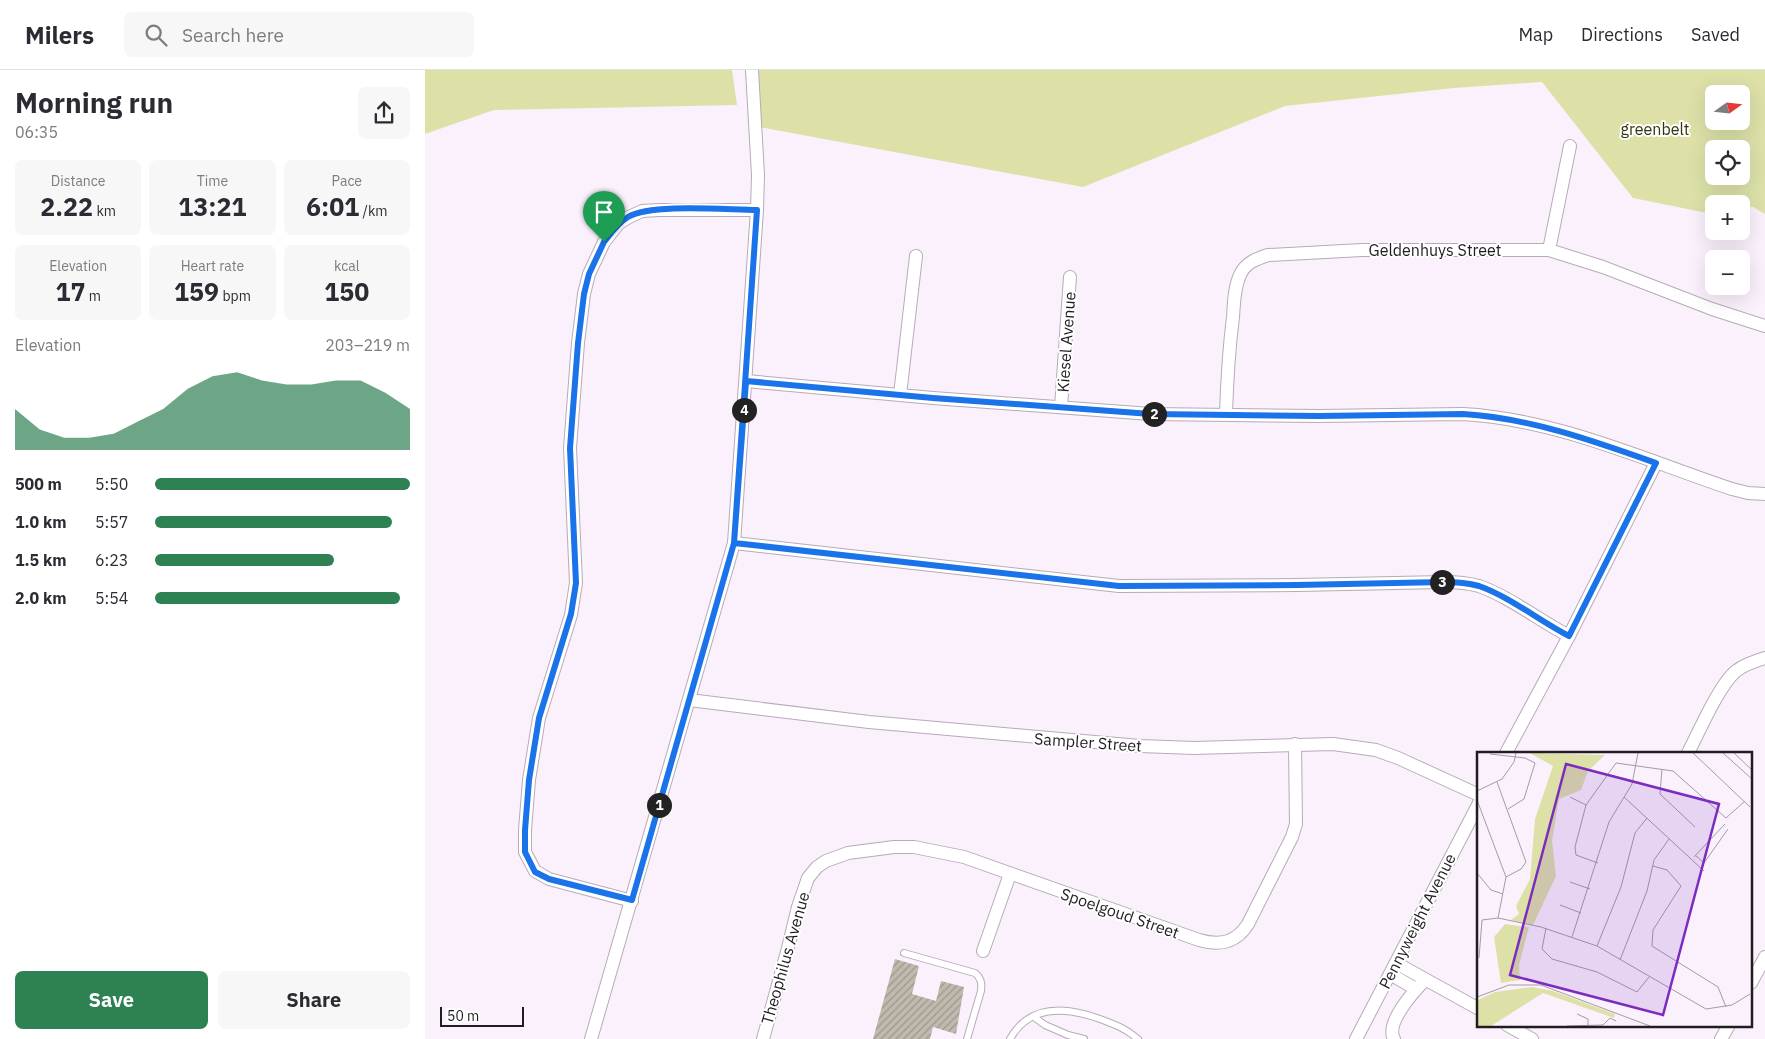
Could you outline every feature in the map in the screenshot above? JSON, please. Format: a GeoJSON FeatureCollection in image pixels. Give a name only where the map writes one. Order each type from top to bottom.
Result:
{"type":"FeatureCollection","features":[{"type":"Feature","properties":{"kind":"street"},"geometry":{"type":"LineString","coordinates":[[591,1039],[734,543],[757,210],[758,175],[752,70]]}},
{"type":"Feature","properties":{"kind":"street"},"geometry":{"type":"LineString","coordinates":[[1549,250],[1570,146]]}},
{"type":"Feature","properties":{"kind":"street"},"geometry":{"type":"LineString","coordinates":[[632,900],[549,879],[535,872],[525,852],[529,780],[539,718],[571,614],[576,583],[570,448],[578,343],[584,294],[589,274],[604,242],[619,223],[629,216],[642,211],[659,210],[757,210]]}},
{"type":"Feature","properties":{"kind":"street","name":"Geldenhuys Street"},"geometry":{"type":"LineString","coordinates":[[1226,414],[1227,366],[1235,290],[1240,274],[1247,265],[1257,259],[1283,254],[1362,250],[1549,250],[1603,266],[1712,309],[1765,326]]}},
{"type":"Feature","properties":{"kind":"street"},"geometry":{"type":"LineString","coordinates":[[900,395],[916,256]]}},
{"type":"Feature","properties":{"kind":"street","name":"Kiesel Avenue"},"geometry":{"type":"LineString","coordinates":[[1061,407],[1070,277]]}},
{"type":"Feature","properties":{"kind":"street"},"geometry":{"type":"LineString","coordinates":[[746,381],[1151,414],[1485,415],[1539,426],[1595,442],[1732,489],[1748,493],[1765,494]]}},
{"type":"Feature","properties":{"kind":"street"},"geometry":{"type":"LineString","coordinates":[[1506,752],[1569,636],[1656,463]]}},
{"type":"Feature","properties":{"kind":"street"},"geometry":{"type":"LineString","coordinates":[[734,543],[1119,586],[1463,583],[1479,586],[1569,636]]}},
{"type":"Feature","properties":{"kind":"street"},"geometry":{"type":"LineString","coordinates":[[1689,752],[1723,686],[1736,671],[1765,658]]}},
{"type":"Feature","properties":{"kind":"street","name":"Sampler Street"},"geometry":{"type":"LineString","coordinates":[[689,700],[869,722],[1139,746],[1194,748],[1333,744],[1376,750],[1477,794]]}},
{"type":"Feature","properties":{"kind":"street","name":"Spoelgoud Street"},"geometry":{"type":"LineString","coordinates":[[808,878],[817,867],[826,861],[848,853],[894,847],[914,847],[963,857],[1199,940],[1210,943],[1222,943],[1242,934],[1292,836],[1297,812],[1295,744]]}},
{"type":"Feature","properties":{"kind":"street","name":"Pennyweight Avenue"},"geometry":{"type":"LineString","coordinates":[[1356,1039],[1477,806]]}},
{"type":"Feature","properties":{"kind":"street"},"geometry":{"type":"LineString","coordinates":[[983,951],[1010,874]]}},
{"type":"Feature","properties":{"kind":"street","name":"Theophilus Avenue"},"geometry":{"type":"LineString","coordinates":[[763,1039],[798,907],[808,878]]}},
{"type":"Feature","properties":{"kind":"street"},"geometry":{"type":"LineString","coordinates":[[1753,979],[1765,957]]}},
{"type":"Feature","properties":{"kind":"street"},"geometry":{"type":"LineString","coordinates":[[1395,963],[1405,975],[1421,984],[1477,1008]]}},
{"type":"Feature","properties":{"kind":"street"},"geometry":{"type":"LineString","coordinates":[[1389,974],[1405,975]]}},
{"type":"Feature","properties":{"kind":"street"},"geometry":{"type":"LineString","coordinates":[[1394,1039],[1392,1033],[1394,1023],[1403,1006],[1421,984]]}},
{"type":"Feature","properties":{"kind":"street"},"geometry":{"type":"LineString","coordinates":[[1509,1026],[1532,1039]]}},
{"type":"Feature","properties":{"kind":"street"},"geometry":{"type":"LineString","coordinates":[[1721,1039],[1728,1026]]}},
{"type":"Feature","properties":{"kind":"lane"},"geometry":{"type":"LineString","coordinates":[[903,953],[975,973],[978,976],[981,983],[981,991],[967,1039]]}},
{"type":"Feature","properties":{"kind":"lane"},"geometry":{"type":"LineString","coordinates":[[1010,1039],[1019,1025],[1049,1010],[1079,1012],[1126,1029],[1138,1039]]}},
{"type":"Feature","properties":{"kind":"lane"},"geometry":{"type":"LineString","coordinates":[[1034,1017],[1045,1025],[1067,1035],[1084,1039]]}},
{"type":"Feature","properties":{"kind":"green space"},"geometry":{"type":"Polygon","coordinates":[[[425,70],[732,70],[737,105],[494,110],[425,134],[425,70]]]}},
{"type":"Feature","properties":{"kind":"green space","name":"greenbelt"},"geometry":{"type":"Polygon","coordinates":[[[751,70],[1765,70],[1765,214],[1750,207],[1750,195],[1705,195],[1705,213],[1633,198],[1542,82],[1454,88],[1285,106],[1083,187],[754,126],[751,70]]]}},
{"type":"Feature","properties":{"kind":"building"},"geometry":{"type":"Polygon","coordinates":[[[895,959],[919,966],[912,994],[936,1001],[941,981],[964,987],[956,1034],[933,1027],[930,1039],[873,1039],[895,959]]]}},
{"type":"Feature","properties":{"kind":"route"},"geometry":{"type":"LineString","coordinates":[[604,242],[589,274],[584,294],[578,343],[570,448],[576,583],[571,614],[539,718],[529,780],[525,852],[535,872],[549,879],[632,900],[734,543],[746,381],[933,398],[1151,414],[1485,415],[1539,426],[1595,442],[1656,463],[1569,636],[1507,600],[1479,586],[1463,583],[1119,586],[734,543],[757,210],[681,209],[642,211],[629,216],[619,223],[604,242]]}}]}
